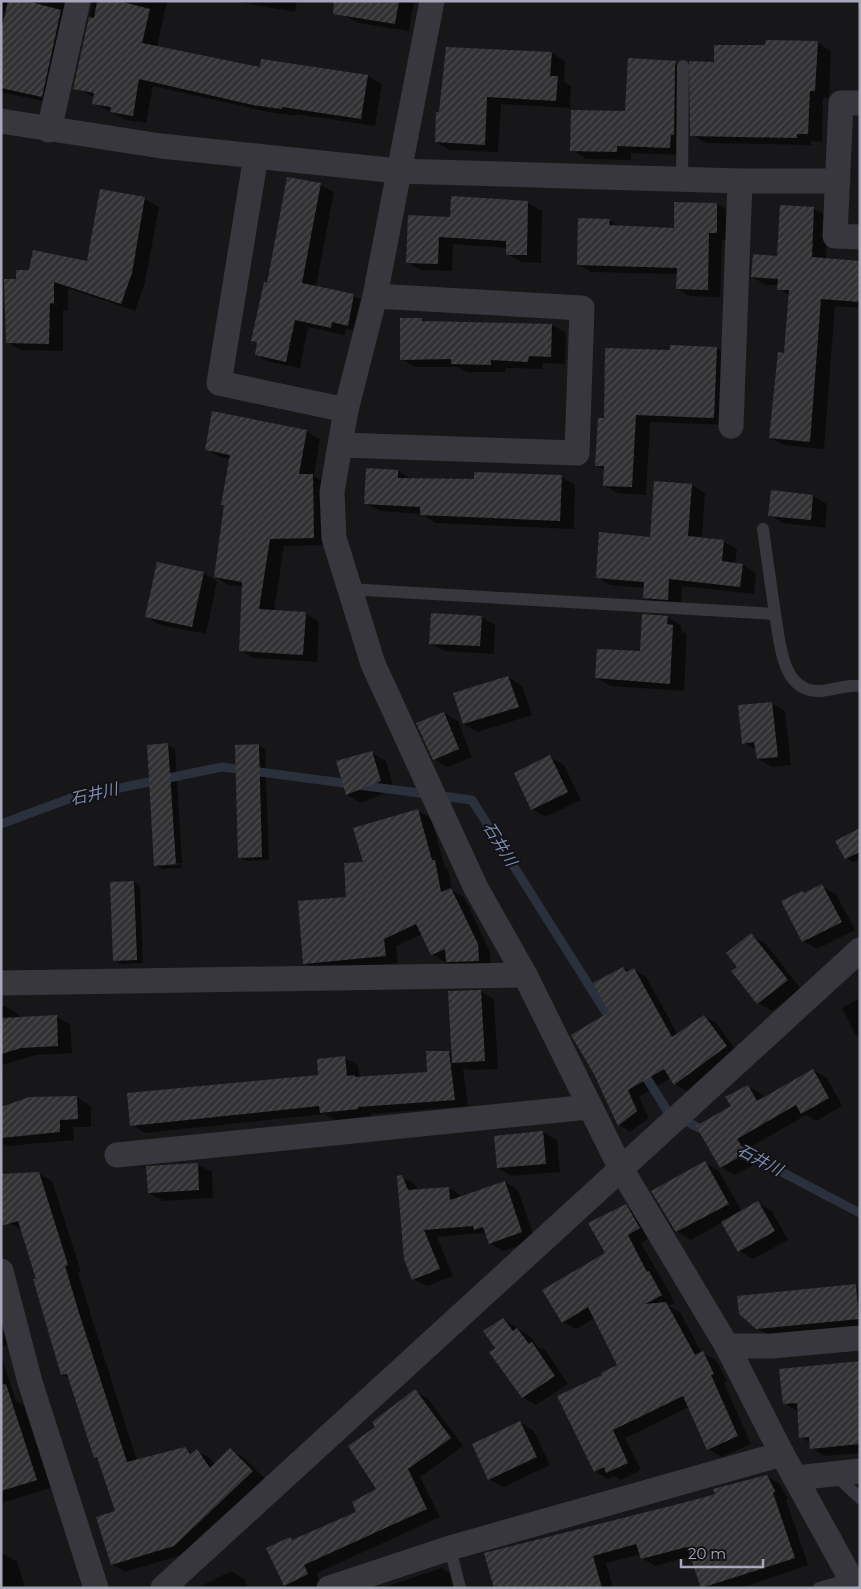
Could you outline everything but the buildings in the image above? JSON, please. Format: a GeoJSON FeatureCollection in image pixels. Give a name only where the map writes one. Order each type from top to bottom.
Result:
{"type":"FeatureCollection","features":[{"type":"Feature","properties":{"kind":"street"},"geometry":{"type":"LineString","coordinates":[[49,130],[78,1]]}},
{"type":"Feature","properties":{"kind":"street"},"geometry":{"type":"LineString","coordinates":[[432,1],[375,296],[346,410],[332,492],[334,538],[348,589],[373,664],[476,888],[525,975],[620,1168],[728,1346],[782,1454],[854,1583]]}},
{"type":"Feature","properties":{"kind":"street"},"geometry":{"type":"LineString","coordinates":[[860,103],[841,102],[835,236],[860,237]]}},
{"type":"Feature","properties":{"kind":"street"},"geometry":{"type":"LineString","coordinates":[[1,121],[49,130],[398,172],[838,182]]}},
{"type":"Feature","properties":{"kind":"street"},"geometry":{"type":"LineString","coordinates":[[256,156],[218,383],[346,410]]}},
{"type":"Feature","properties":{"kind":"street"},"geometry":{"type":"LineString","coordinates":[[731,426],[740,181]]}},
{"type":"Feature","properties":{"kind":"street"},"geometry":{"type":"LineString","coordinates":[[341,445],[578,453],[582,308],[375,296]]}},
{"type":"Feature","properties":{"kind":"street"},"geometry":{"type":"LineString","coordinates":[[163,1588],[860,950]]}},
{"type":"Feature","properties":{"kind":"street"},"geometry":{"type":"LineString","coordinates":[[1,983],[525,975]]}},
{"type":"Feature","properties":{"kind":"street"},"geometry":{"type":"LineString","coordinates":[[116,1155],[589,1107]]}},
{"type":"Feature","properties":{"kind":"street"},"geometry":{"type":"LineString","coordinates":[[1,1271],[30,1382],[96,1588]]}},
{"type":"Feature","properties":{"kind":"street"},"geometry":{"type":"LineString","coordinates":[[728,1346],[772,1346],[860,1338]]}},
{"type":"Feature","properties":{"kind":"street"},"geometry":{"type":"LineString","coordinates":[[329,1588],[450,1548],[782,1454]]}},
{"type":"Feature","properties":{"kind":"street"},"geometry":{"type":"LineString","coordinates":[[796,1478],[860,1471]]}},
{"type":"Feature","properties":{"kind":"lane"},"geometry":{"type":"LineString","coordinates":[[682,179],[683,66]]}},
{"type":"Feature","properties":{"kind":"lane"},"geometry":{"type":"LineString","coordinates":[[763,529],[775,614],[786,669],[795,684],[816,691],[860,686]]}},
{"type":"Feature","properties":{"kind":"lane"},"geometry":{"type":"LineString","coordinates":[[348,589],[775,614]]}},
{"type":"Feature","properties":{"kind":"lane"},"geometry":{"type":"LineString","coordinates":[[833,1474],[860,1498]]}},
{"type":"Feature","properties":{"kind":"lane"},"geometry":{"type":"LineString","coordinates":[[450,1548],[460,1588]]}},
{"type":"Feature","properties":{"kind":"lane"},"geometry":{"type":"LineString","coordinates":[[819,1588],[854,1583]]}},
{"type":"Feature","properties":{"kind":"waterway","name":"石井川"},"geometry":{"type":"LineString","coordinates":[[1,824],[71,798],[222,767],[472,800],[612,1022]]}},
{"type":"Feature","properties":{"kind":"waterway","name":"石井川"},"geometry":{"type":"LineString","coordinates":[[641,1069],[668,1112],[707,1132]]}},
{"type":"Feature","properties":{"kind":"waterway","name":"石井川"},"geometry":{"type":"LineString","coordinates":[[736,1148],[860,1213]]}}]}
